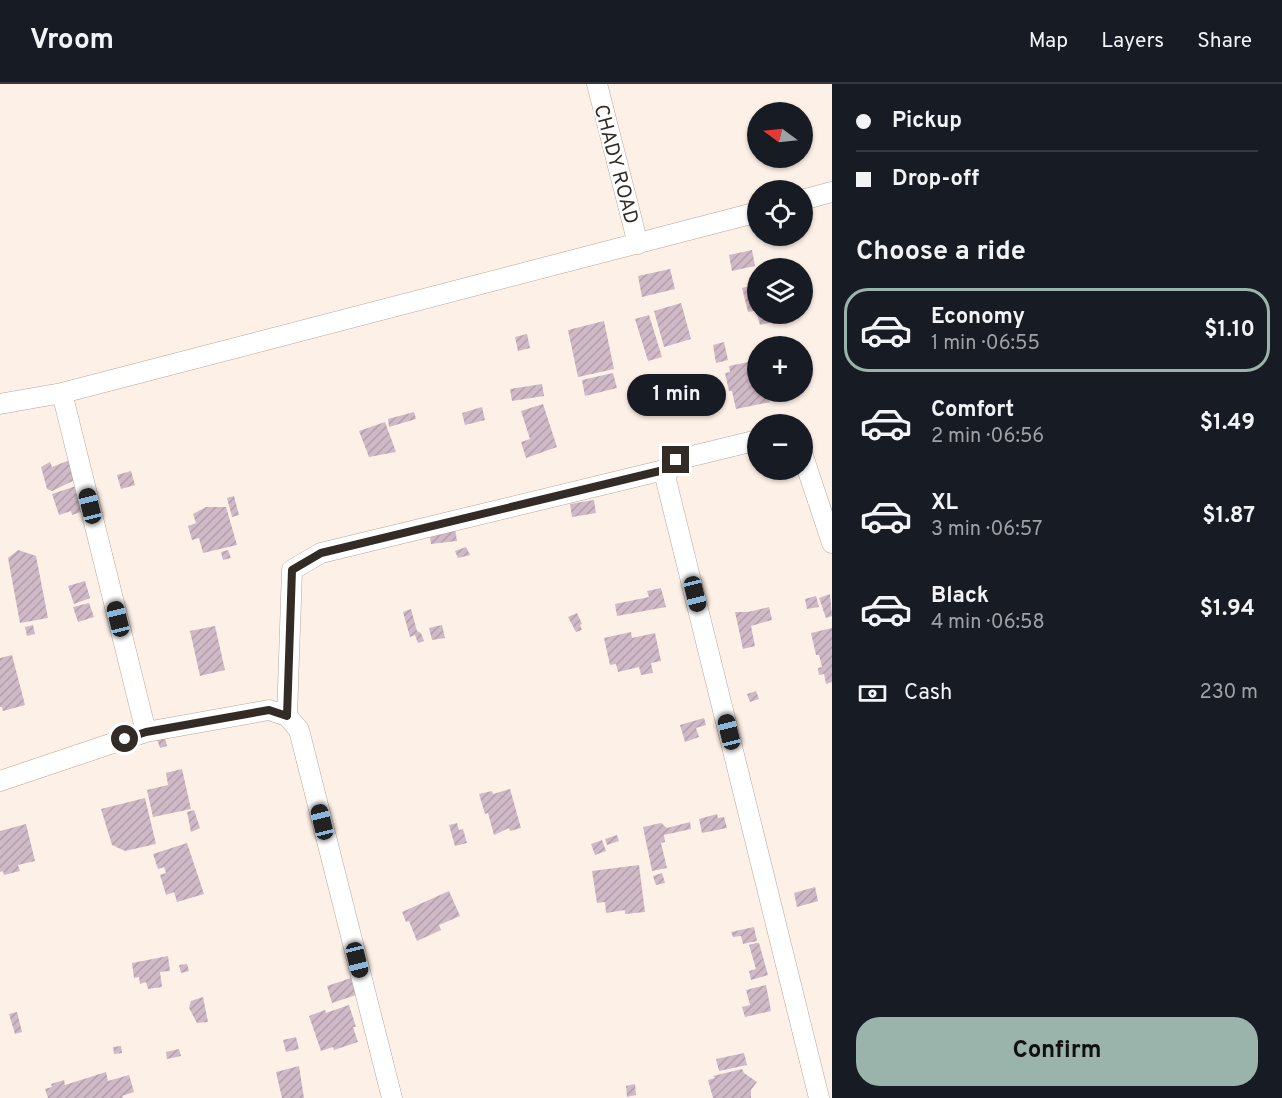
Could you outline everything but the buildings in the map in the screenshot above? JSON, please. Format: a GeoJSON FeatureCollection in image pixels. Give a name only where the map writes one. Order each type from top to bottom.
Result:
{"type":"FeatureCollection","features":[{"type":"Feature","properties":{"kind":"street","name":"CHADY ROAD"},"geometry":{"type":"LineString","coordinates":[[597,84],[638,244]]}},
{"type":"Feature","properties":{"kind":"street"},"geometry":{"type":"LineString","coordinates":[[813,197],[832,192]]}},
{"type":"Feature","properties":{"kind":"street"},"geometry":{"type":"LineString","coordinates":[[0,404],[62,393],[747,215]]}},
{"type":"Feature","properties":{"kind":"street"},"geometry":{"type":"LineString","coordinates":[[62,393],[146,732]]}},
{"type":"Feature","properties":{"kind":"street"},"geometry":{"type":"LineString","coordinates":[[747,443],[676,460],[668,469],[666,480],[819,1098]]}},
{"type":"Feature","properties":{"kind":"street"},"geometry":{"type":"LineString","coordinates":[[287,716],[292,570],[321,553],[668,469]]}},
{"type":"Feature","properties":{"kind":"street"},"geometry":{"type":"LineString","coordinates":[[811,480],[832,543]]}},
{"type":"Feature","properties":{"kind":"street"},"geometry":{"type":"LineString","coordinates":[[0,780],[146,732],[269,710],[287,716],[299,730],[392,1098]]}},
{"type":"Feature","properties":{"kind":"route"},"geometry":{"type":"LineString","coordinates":[[125,739],[146,732],[269,710],[287,716],[292,570],[321,553],[668,469],[676,460]]}}]}
